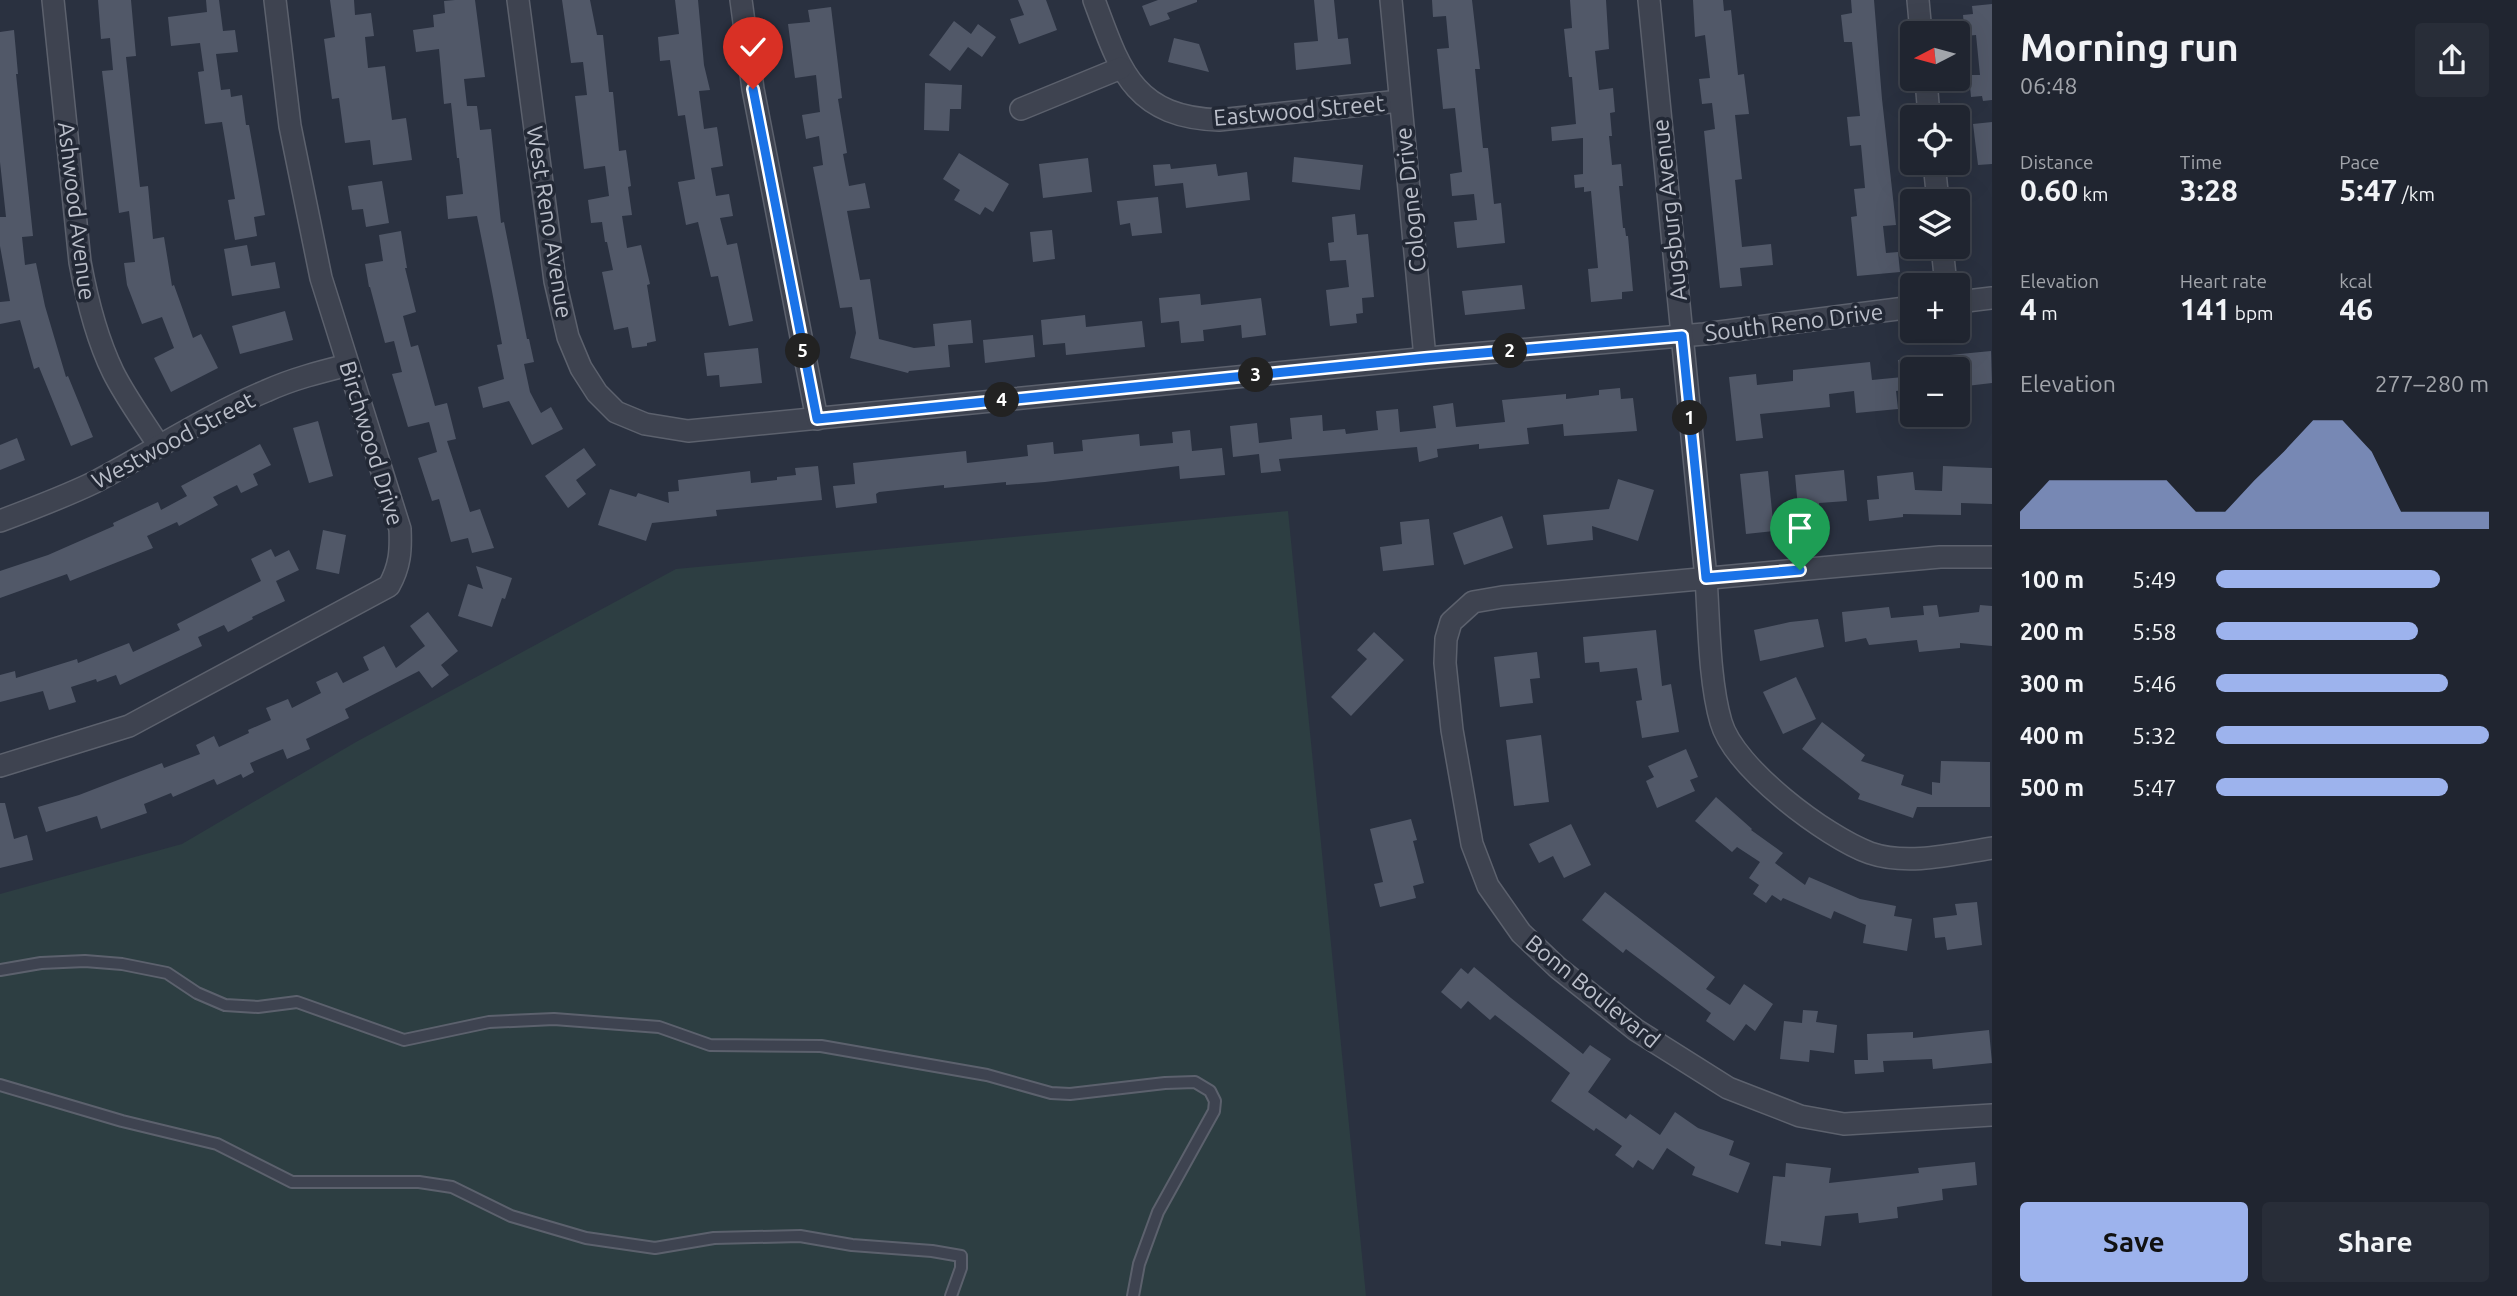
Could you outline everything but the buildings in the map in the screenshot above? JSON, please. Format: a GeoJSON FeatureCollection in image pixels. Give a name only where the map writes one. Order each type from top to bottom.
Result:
{"type":"FeatureCollection","features":[{"type":"Feature","properties":{"kind":"street","name":"Ashwood Avenue"},"geometry":{"type":"LineString","coordinates":[[53,0],[80,262],[87,299],[98,336],[113,370],[159,446]]}},
{"type":"Feature","properties":{"kind":"street","name":"Birchwood Drive"},"geometry":{"type":"LineString","coordinates":[[0,766],[129,726],[389,586],[397,571],[401,554],[400,529],[318,265],[290,125],[275,0]]}},
{"type":"Feature","properties":{"kind":"street","name":"West Reno Avenue"},"geometry":{"type":"LineString","coordinates":[[518,0],[555,281],[568,337],[581,368],[597,393],[616,412],[632,419]]}},
{"type":"Feature","properties":{"kind":"street"},"geometry":{"type":"LineString","coordinates":[[741,0],[753,89],[817,419]]}},
{"type":"Feature","properties":{"kind":"street","name":"Eastwood Street"},"geometry":{"type":"LineString","coordinates":[[1094,0],[1121,68],[1142,94],[1178,115],[1198,120],[1219,120],[1400,101]]}},
{"type":"Feature","properties":{"kind":"street","name":"Cologne Drive"},"geometry":{"type":"LineString","coordinates":[[1391,0],[1425,358]]}},
{"type":"Feature","properties":{"kind":"street","name":"Augsburg Avenue"},"geometry":{"type":"LineString","coordinates":[[1649,0],[1713,671],[1721,723],[1740,757],[1764,782],[1827,830],[1871,853],[1901,858],[1946,856],[1992,848]]}},
{"type":"Feature","properties":{"kind":"street"},"geometry":{"type":"LineString","coordinates":[[1918,0],[1920,21]]}},
{"type":"Feature","properties":{"kind":"street"},"geometry":{"type":"LineString","coordinates":[[1021,109],[1121,68]]}},
{"type":"Feature","properties":{"kind":"street"},"geometry":{"type":"LineString","coordinates":[[1970,301],[1992,298]]}},
{"type":"Feature","properties":{"kind":"street","name":"South Reno Drive"},"geometry":{"type":"LineString","coordinates":[[632,419],[688,432],[1425,358],[1682,336],[1900,309]]}},
{"type":"Feature","properties":{"kind":"street","name":"Westwood Street"},"geometry":{"type":"LineString","coordinates":[[0,521],[93,483],[266,390],[348,365]]}},
{"type":"Feature","properties":{"kind":"street","name":"Bonn Boulevard"},"geometry":{"type":"LineString","coordinates":[[1992,557],[1940,557],[1502,597],[1473,602],[1451,622],[1446,639],[1445,663],[1452,730],[1472,844],[1488,886],[1521,933],[1558,968],[1636,1030],[1728,1088],[1800,1116],[1844,1124],[1992,1115]]}},
{"type":"Feature","properties":{"kind":"lane"},"geometry":{"type":"LineString","coordinates":[[0,970],[41,963],[85,961],[122,964],[167,974],[197,993],[225,1005],[258,1007],[297,1002],[404,1040],[489,1022],[554,1018],[659,1027],[710,1045],[821,1046],[987,1075],[1051,1093],[1070,1094],[1195,1082],[1210,1091],[1215,1101],[1214,1111],[1158,1212],[1139,1264],[1133,1296]]}},
{"type":"Feature","properties":{"kind":"lane"},"geometry":{"type":"LineString","coordinates":[[0,1085],[122,1121],[217,1144],[292,1182],[419,1182],[452,1187],[511,1216],[586,1238],[655,1248],[715,1238],[800,1236],[852,1245],[961,1256],[961,1268],[951,1296]]}},
{"type":"Feature","properties":{"kind":"shaded area"},"geometry":{"type":"Polygon","coordinates":[[[1288,511],[1366,1296],[0,1296],[0,894],[182,844],[356,742],[676,569],[1288,511]]]}},
{"type":"Feature","properties":{"kind":"route"},"geometry":{"type":"LineString","coordinates":[[753,89],[817,419],[1425,358],[1682,336],[1706,578],[1800,570]]}}]}
